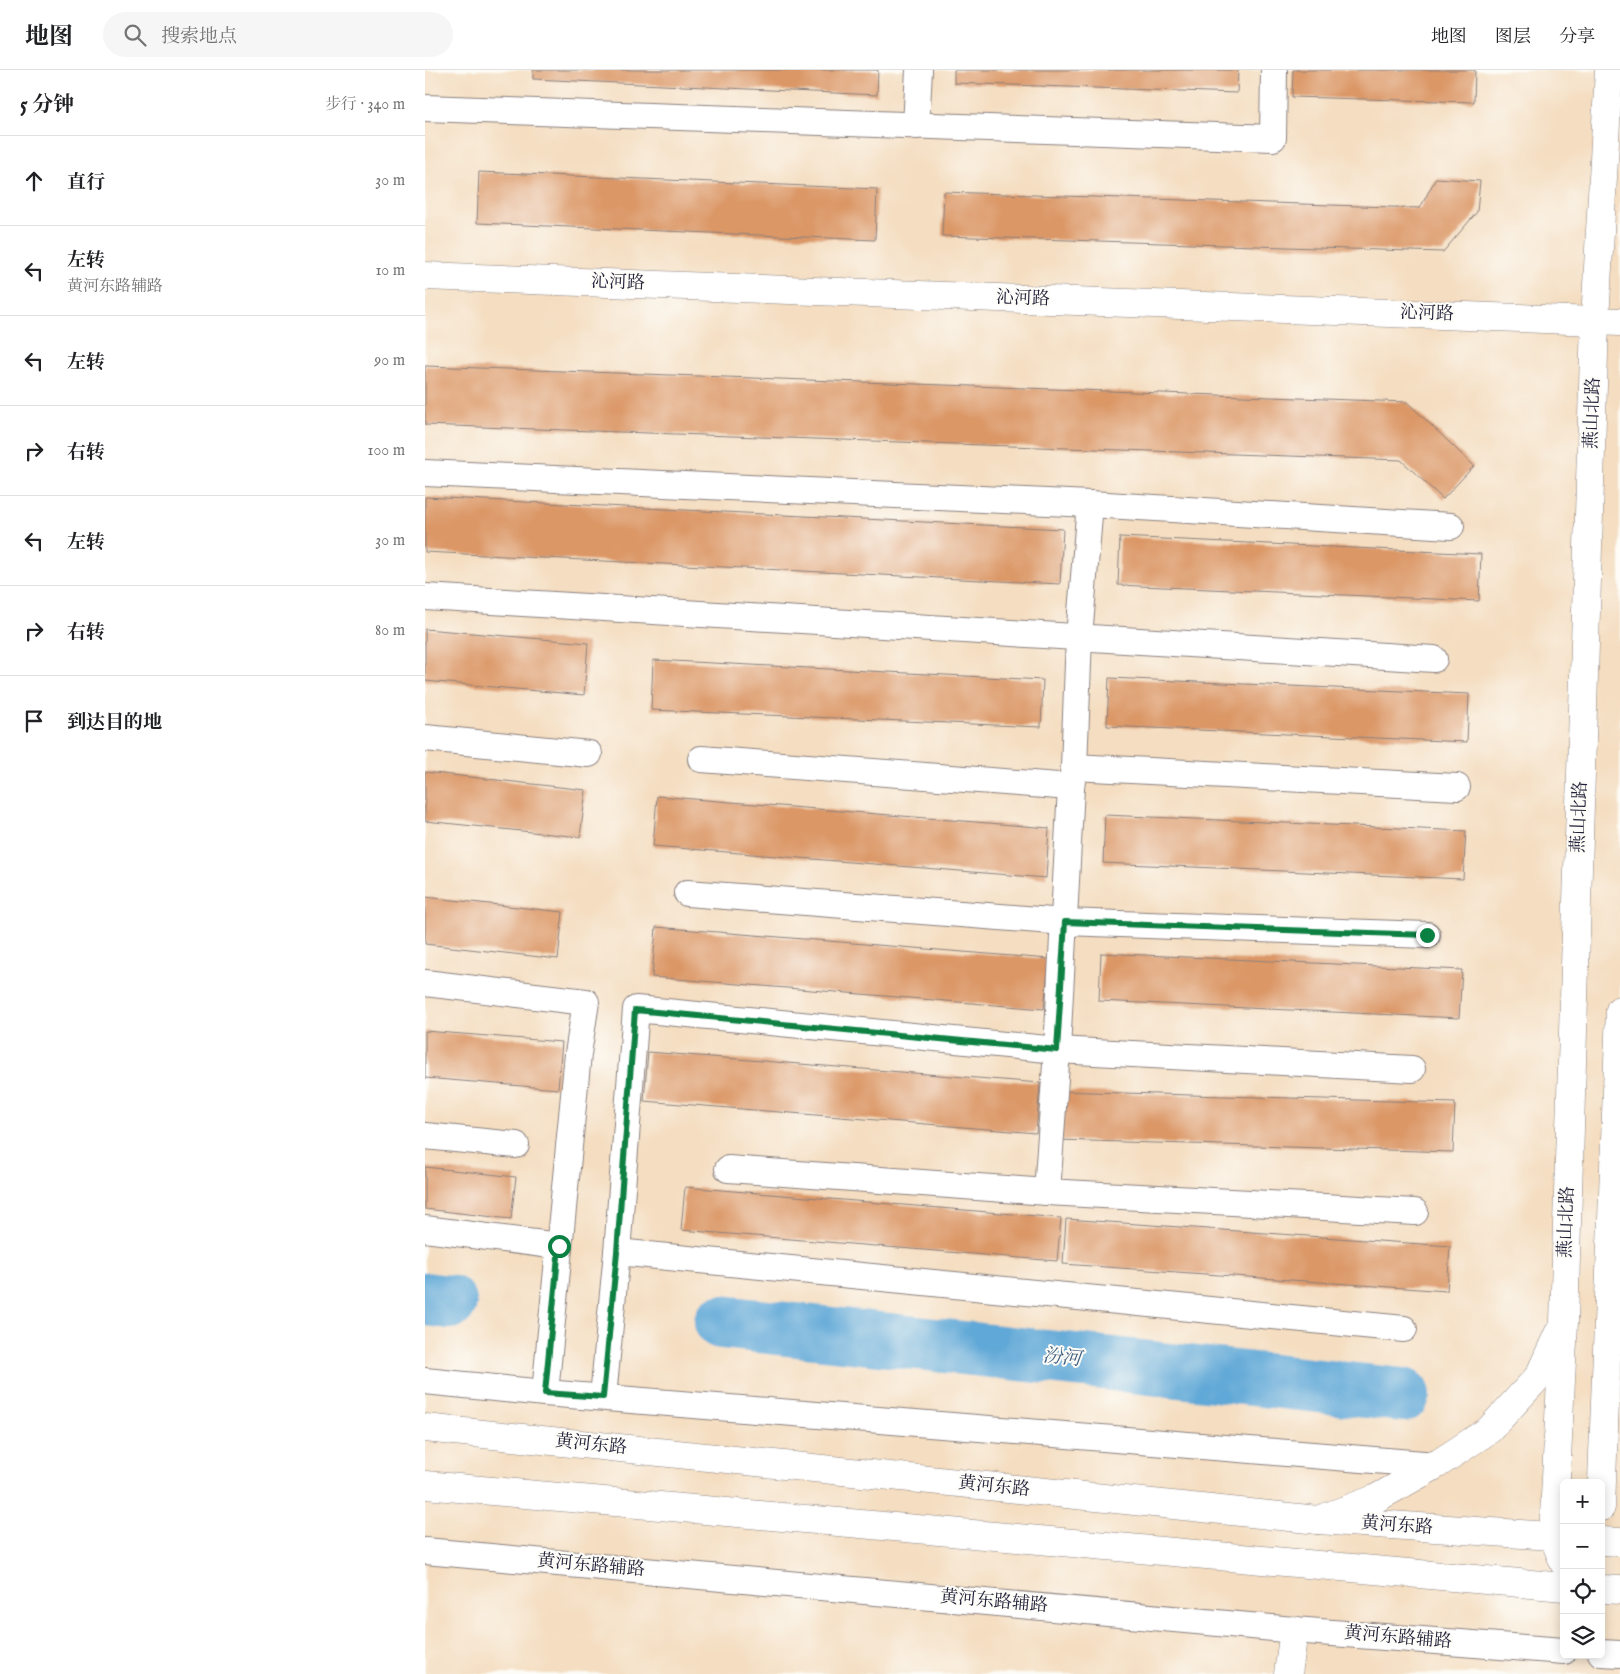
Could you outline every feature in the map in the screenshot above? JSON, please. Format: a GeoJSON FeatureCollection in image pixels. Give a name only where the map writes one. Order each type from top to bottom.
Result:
{"type":"FeatureCollection","features":[{"type":"Feature","properties":{"kind":"street"},"geometry":{"type":"LineString","coordinates":[[916,126],[919,70]]}},
{"type":"Feature","properties":{"kind":"street"},"geometry":{"type":"LineString","coordinates":[[425,108],[1273,138],[1274,70]]}},
{"type":"Feature","properties":{"kind":"street","name":"燕山北路"},"geometry":{"type":"LineString","coordinates":[[1559,1537],[1564,1322],[1608,321],[1609,70]]}},
{"type":"Feature","properties":{"kind":"street","name":"沁河路"},"geometry":{"type":"LineString","coordinates":[[425,276],[1608,321]]}},
{"type":"Feature","properties":{"kind":"street"},"geometry":{"type":"LineString","coordinates":[[425,473],[1090,504],[1451,526]]}},
{"type":"Feature","properties":{"kind":"street"},"geometry":{"type":"LineString","coordinates":[[1047,1192],[1065,922],[1079,636],[1090,504]]}},
{"type":"Feature","properties":{"kind":"street"},"geometry":{"type":"LineString","coordinates":[[425,597],[1434,659]]}},
{"type":"Feature","properties":{"kind":"street"},"geometry":{"type":"LineString","coordinates":[[425,738],[589,754]]}},
{"type":"Feature","properties":{"kind":"street"},"geometry":{"type":"LineString","coordinates":[[701,759],[1072,777],[1457,787]]}},
{"type":"Feature","properties":{"kind":"street"},"geometry":{"type":"LineString","coordinates":[[687,893],[1065,922],[1427,935]]}},
{"type":"Feature","properties":{"kind":"street"},"geometry":{"type":"LineString","coordinates":[[425,983],[585,1002],[578,1054],[545,1393]]}},
{"type":"Feature","properties":{"kind":"street"},"geometry":{"type":"LineString","coordinates":[[603,1397],[617,1252],[635,1010],[1057,1050],[1412,1069]]}},
{"type":"Feature","properties":{"kind":"street"},"geometry":{"type":"LineString","coordinates":[[1603,1479],[1615,1335],[1620,1010]]}},
{"type":"Feature","properties":{"kind":"street"},"geometry":{"type":"LineString","coordinates":[[425,1136],[516,1145]]}},
{"type":"Feature","properties":{"kind":"street"},"geometry":{"type":"LineString","coordinates":[[728,1169],[1047,1192],[1415,1212]]}},
{"type":"Feature","properties":{"kind":"street"},"geometry":{"type":"LineString","coordinates":[[425,1229],[559,1246]]}},
{"type":"Feature","properties":{"kind":"street"},"geometry":{"type":"LineString","coordinates":[[617,1252],[1404,1329]]}},
{"type":"Feature","properties":{"kind":"street"},"geometry":{"type":"LineString","coordinates":[[1318,1520],[1375,1499],[1436,1465],[1489,1430],[1539,1376],[1564,1322]]}},
{"type":"Feature","properties":{"kind":"street"},"geometry":{"type":"LineString","coordinates":[[425,1381],[545,1393],[1436,1465]]}},
{"type":"Feature","properties":{"kind":"street","name":"黄河东路"},"geometry":{"type":"LineString","coordinates":[[425,1428],[1318,1520],[1559,1537]]}},
{"type":"Feature","properties":{"kind":"street"},"geometry":{"type":"LineString","coordinates":[[425,1485],[1560,1587]]}},
{"type":"Feature","properties":{"kind":"street"},"geometry":{"type":"LineString","coordinates":[[1605,1540],[1620,1542]]}},
{"type":"Feature","properties":{"kind":"street","name":"黄河东路辅路"},"geometry":{"type":"LineString","coordinates":[[425,1551],[1294,1630],[1560,1651]]}},
{"type":"Feature","properties":{"kind":"street"},"geometry":{"type":"LineString","coordinates":[[1605,1589],[1620,1590]]}},
{"type":"Feature","properties":{"kind":"street"},"geometry":{"type":"LineString","coordinates":[[1287,1674],[1294,1630]]}},
{"type":"Feature","properties":{"kind":"street"},"geometry":{"type":"LineString","coordinates":[[1605,1653],[1620,1654]]}},
{"type":"Feature","properties":{"kind":"building"},"geometry":{"type":"Polygon","coordinates":[[[533,70],[878,70],[877,95],[533,79],[533,70]]]}},
{"type":"Feature","properties":{"kind":"building"},"geometry":{"type":"Polygon","coordinates":[[[954,70],[1238,70],[1237,93],[954,83],[954,70]]]}},
{"type":"Feature","properties":{"kind":"building"},"geometry":{"type":"Polygon","coordinates":[[[1293,70],[1475,70],[1474,102],[1292,97],[1293,70]]]}},
{"type":"Feature","properties":{"kind":"building"},"geometry":{"type":"Polygon","coordinates":[[[479,172],[877,189],[875,240],[477,223],[479,172]]]}},
{"type":"Feature","properties":{"kind":"building"},"geometry":{"type":"Polygon","coordinates":[[[1436,178],[1480,181],[1477,212],[1443,252],[942,236],[944,192],[1420,208],[1436,178]]]}},
{"type":"Feature","properties":{"kind":"building"},"geometry":{"type":"Polygon","coordinates":[[[425,366],[1407,402],[1474,466],[1443,499],[1401,460],[425,425],[425,366]]]}},
{"type":"Feature","properties":{"kind":"building"},"geometry":{"type":"Polygon","coordinates":[[[425,497],[1063,529],[1060,584],[425,552],[425,497]]]}},
{"type":"Feature","properties":{"kind":"building"},"geometry":{"type":"Polygon","coordinates":[[[1120,537],[1481,554],[1479,601],[1118,585],[1120,537]]]}},
{"type":"Feature","properties":{"kind":"building"},"geometry":{"type":"Polygon","coordinates":[[[425,629],[588,643],[584,695],[425,681],[425,629]]]}},
{"type":"Feature","properties":{"kind":"building"},"geometry":{"type":"Polygon","coordinates":[[[653,660],[1043,680],[1041,727],[651,710],[653,660]]]}},
{"type":"Feature","properties":{"kind":"building"},"geometry":{"type":"Polygon","coordinates":[[[1109,678],[1469,694],[1467,742],[1107,726],[1109,678]]]}},
{"type":"Feature","properties":{"kind":"building"},"geometry":{"type":"Polygon","coordinates":[[[425,772],[586,790],[580,837],[425,821],[425,772]]]}},
{"type":"Feature","properties":{"kind":"building"},"geometry":{"type":"Polygon","coordinates":[[[657,796],[1049,828],[1046,878],[653,846],[657,796]]]}},
{"type":"Feature","properties":{"kind":"building"},"geometry":{"type":"Polygon","coordinates":[[[1105,815],[1466,831],[1463,879],[1103,863],[1105,815]]]}},
{"type":"Feature","properties":{"kind":"building"},"geometry":{"type":"Polygon","coordinates":[[[425,897],[563,912],[558,959],[425,944],[425,897]]]}},
{"type":"Feature","properties":{"kind":"building"},"geometry":{"type":"Polygon","coordinates":[[[656,927],[1049,959],[1044,1009],[652,977],[656,927]]]}},
{"type":"Feature","properties":{"kind":"building"},"geometry":{"type":"Polygon","coordinates":[[[1101,953],[1462,970],[1459,1018],[1099,1001],[1101,953]]]}},
{"type":"Feature","properties":{"kind":"building"},"geometry":{"type":"Polygon","coordinates":[[[425,1031],[562,1042],[558,1089],[425,1078],[425,1031]]]}},
{"type":"Feature","properties":{"kind":"building"},"geometry":{"type":"Polygon","coordinates":[[[648,1052],[1040,1083],[1036,1133],[644,1101],[648,1052]]]}},
{"type":"Feature","properties":{"kind":"building"},"geometry":{"type":"Polygon","coordinates":[[[1058,1091],[1455,1103],[1453,1152],[1057,1140],[1058,1091]]]}},
{"type":"Feature","properties":{"kind":"building"},"geometry":{"type":"Polygon","coordinates":[[[425,1167],[516,1177],[511,1219],[425,1209],[425,1167]]]}},
{"type":"Feature","properties":{"kind":"building"},"geometry":{"type":"Polygon","coordinates":[[[685,1187],[1061,1218],[1057,1261],[681,1230],[685,1187]]]}},
{"type":"Feature","properties":{"kind":"building"},"geometry":{"type":"Polygon","coordinates":[[[1066,1219],[1450,1246],[1447,1291],[1063,1264],[1066,1219]]]}},
{"type":"Feature","properties":{"kind":"waterway","name":"汾河"},"geometry":{"type":"LineString","coordinates":[[425,1299],[450,1302]]}},
{"type":"Feature","properties":{"kind":"waterway","name":"汾河"},"geometry":{"type":"LineString","coordinates":[[721,1322],[1403,1395]]}},
{"type":"Feature","properties":{"kind":"route"},"geometry":{"type":"LineString","coordinates":[[559,1246],[545,1393],[603,1397],[617,1252],[635,1010],[1057,1050],[1065,922],[1427,935]]}}]}
